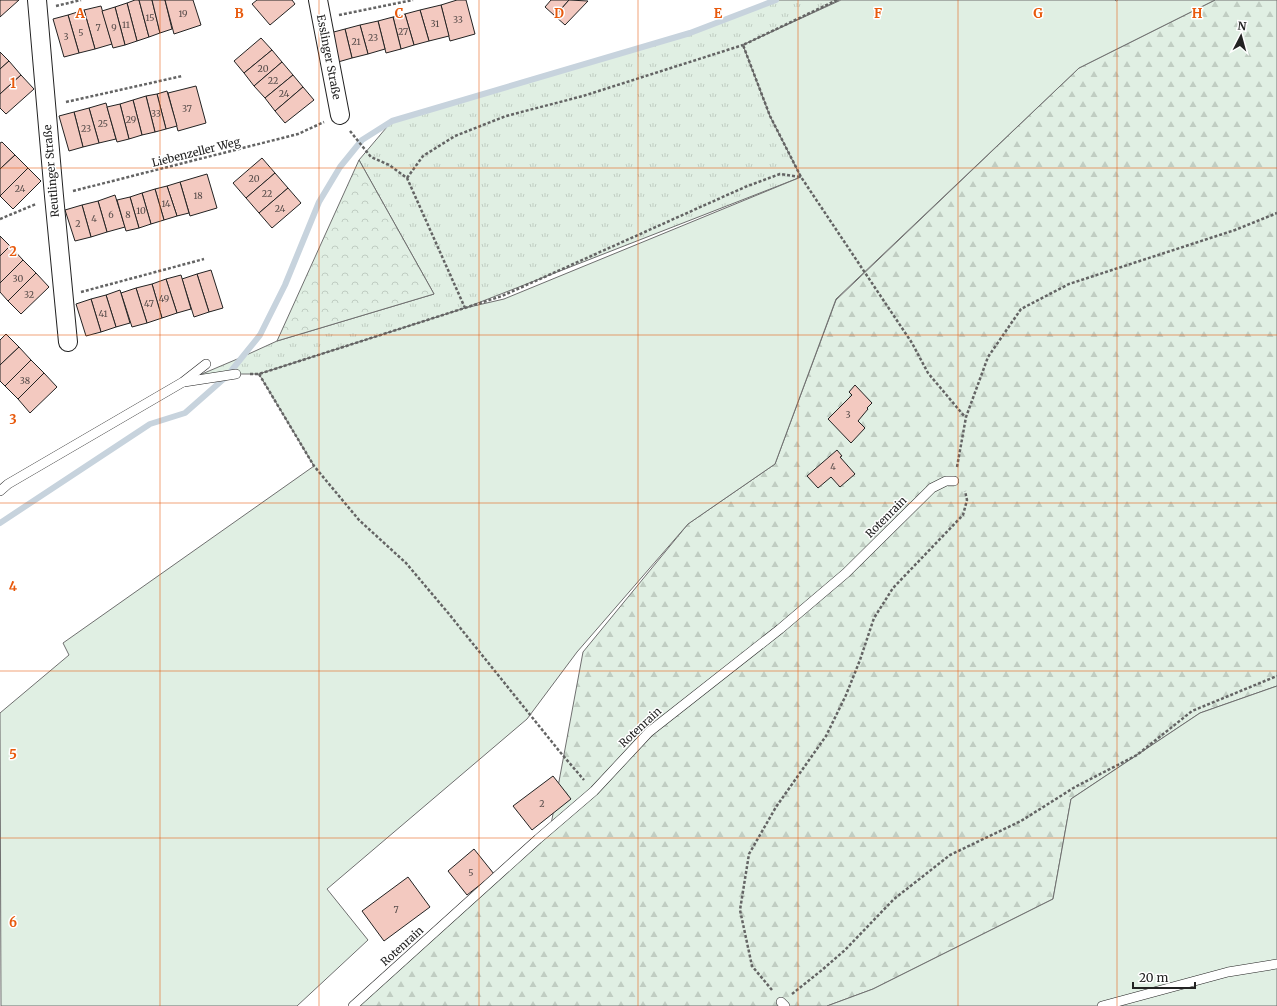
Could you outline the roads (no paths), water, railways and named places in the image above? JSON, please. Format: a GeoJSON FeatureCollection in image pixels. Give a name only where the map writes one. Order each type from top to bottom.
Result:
{"type":"FeatureCollection","features":[{"type":"Feature","properties":{"kind":"street","name":"Esslinger Straße"},"geometry":{"type":"LineString","coordinates":[[318,0],[344,122]]}},
{"type":"Feature","properties":{"kind":"street","name":"Reutlinger Straße"},"geometry":{"type":"LineString","coordinates":[[37,5],[68,342]]}},
{"type":"Feature","properties":{"kind":"lane"},"geometry":{"type":"LineString","coordinates":[[0,491],[15,480],[183,382],[206,364]]}},
{"type":"Feature","properties":{"kind":"lane"},"geometry":{"type":"LineString","coordinates":[[183,382],[236,374]]}},
{"type":"Feature","properties":{"kind":"lane","name":"Rotenrain"},"geometry":{"type":"LineString","coordinates":[[353,1006],[594,790],[649,732],[780,629],[846,573],[932,488],[946,481],[954,481]]}},
{"type":"Feature","properties":{"kind":"lane"},"geometry":{"type":"LineString","coordinates":[[1102,1006],[1228,972],[1277,964]]}},
{"type":"Feature","properties":{"kind":"waterway"},"geometry":{"type":"LineString","coordinates":[[0,523],[150,424],[185,413],[227,376],[260,335],[285,285],[319,202],[340,167],[362,140],[392,121],[690,33],[776,0]]}}]}
